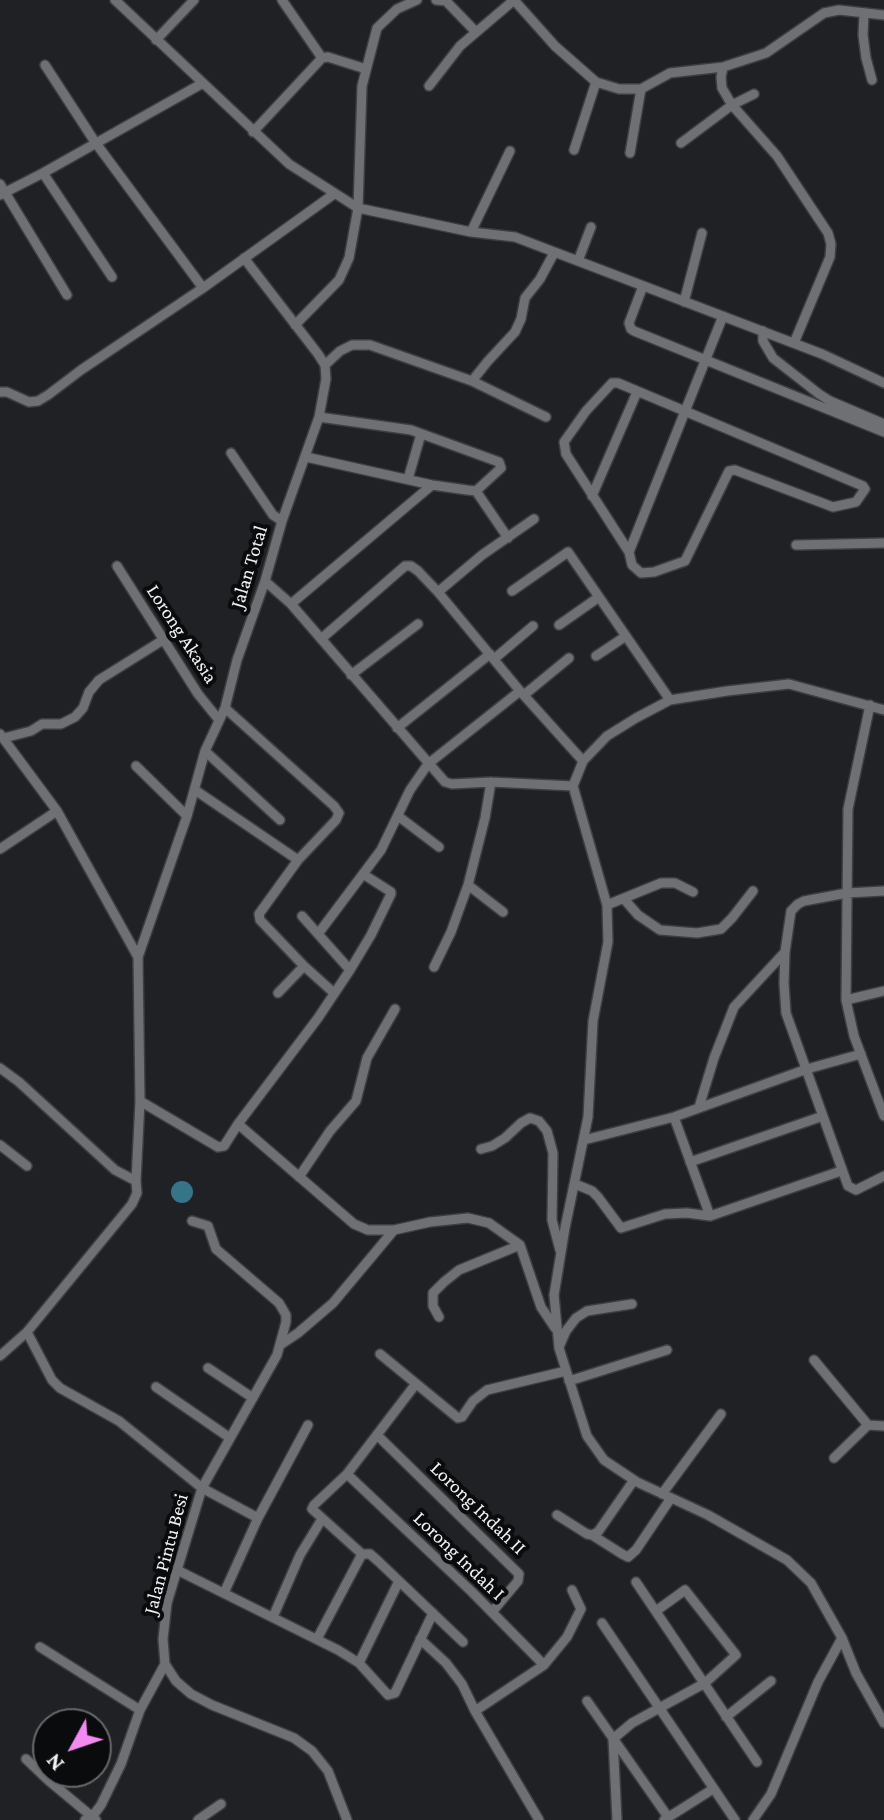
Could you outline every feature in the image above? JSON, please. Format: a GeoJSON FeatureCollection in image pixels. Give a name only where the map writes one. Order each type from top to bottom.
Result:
{"type":"FeatureCollection","features":[{"type":"Feature","properties":{"kind":"street"},"geometry":{"type":"LineString","coordinates":[[115,0],[289,164],[358,208],[471,232],[515,237],[822,354],[884,383]]}},
{"type":"Feature","properties":{"kind":"street"},"geometry":{"type":"LineString","coordinates":[[156,40],[194,0]]}},
{"type":"Feature","properties":{"kind":"street"},"geometry":{"type":"LineString","coordinates":[[282,0],[322,58]]}},
{"type":"Feature","properties":{"kind":"street"},"geometry":{"type":"LineString","coordinates":[[295,325],[339,280],[349,258],[358,208],[362,86],[377,28],[397,9],[417,0]]}},
{"type":"Feature","properties":{"kind":"street"},"geometry":{"type":"LineString","coordinates":[[436,0],[445,0],[476,32]]}},
{"type":"Feature","properties":{"kind":"street"},"geometry":{"type":"LineString","coordinates":[[429,86],[460,46],[514,0],[555,46],[596,82],[619,89],[641,89],[670,73],[723,67],[766,53],[824,13],[839,10],[884,15]]}},
{"type":"Feature","properties":{"kind":"street"},"geometry":{"type":"LineString","coordinates":[[864,14],[863,35],[872,80]]}},
{"type":"Feature","properties":{"kind":"street"},"geometry":{"type":"LineString","coordinates":[[253,132],[322,58],[328,57],[366,69]]}},
{"type":"Feature","properties":{"kind":"street"},"geometry":{"type":"LineString","coordinates":[[45,65],[95,142],[203,288]]}},
{"type":"Feature","properties":{"kind":"street"},"geometry":{"type":"LineString","coordinates":[[723,67],[722,88],[732,105],[777,156],[828,233],[831,244],[830,257],[794,343]]}},
{"type":"Feature","properties":{"kind":"street"},"geometry":{"type":"LineString","coordinates":[[574,150],[596,82]]}},
{"type":"Feature","properties":{"kind":"street"},"geometry":{"type":"LineString","coordinates":[[67,295],[2,190],[43,173],[203,83]]}},
{"type":"Feature","properties":{"kind":"street"},"geometry":{"type":"LineString","coordinates":[[630,153],[641,89]]}},
{"type":"Feature","properties":{"kind":"street"},"geometry":{"type":"LineString","coordinates":[[681,143],[732,105],[754,94]]}},
{"type":"Feature","properties":{"kind":"street"},"geometry":{"type":"LineString","coordinates":[[471,232],[510,151]]}},
{"type":"Feature","properties":{"kind":"street"},"geometry":{"type":"LineString","coordinates":[[43,173],[112,277]]}},
{"type":"Feature","properties":{"kind":"street"},"geometry":{"type":"LineString","coordinates":[[0,392],[29,402],[38,401],[334,194]]}},
{"type":"Feature","properties":{"kind":"street"},"geometry":{"type":"LineString","coordinates":[[578,261],[591,227]]}},
{"type":"Feature","properties":{"kind":"street"},"geometry":{"type":"LineString","coordinates":[[684,302],[702,233]]}},
{"type":"Feature","properties":{"kind":"street"},"geometry":{"type":"LineString","coordinates":[[472,381],[515,332],[525,298],[554,253]]}},
{"type":"Feature","properties":{"kind":"street"},"geometry":{"type":"LineString","coordinates":[[244,258],[325,365],[352,345],[370,345],[472,381],[546,417]]}},
{"type":"Feature","properties":{"kind":"street"},"geometry":{"type":"LineString","coordinates":[[643,286],[629,323],[631,329],[884,432]]}},
{"type":"Feature","properties":{"kind":"street"},"geometry":{"type":"LineString","coordinates":[[629,552],[723,316]]}},
{"type":"Feature","properties":{"kind":"street"},"geometry":{"type":"LineString","coordinates":[[763,331],[763,341],[773,358],[819,394],[884,424]]}},
{"type":"Feature","properties":{"kind":"street","name":"Jalan Total"},"geometry":{"type":"LineString","coordinates":[[138,957],[187,816],[205,751],[225,708],[237,660],[319,417],[326,379],[325,365]]}},
{"type":"Feature","properties":{"kind":"street"},"geometry":{"type":"LineString","coordinates":[[612,383],[685,412],[865,489],[856,502],[833,507],[735,470],[729,471],[685,561],[654,572],[641,573],[632,565],[629,552],[566,454],[564,442],[586,411],[612,383]]}},
{"type":"Feature","properties":{"kind":"street"},"geometry":{"type":"LineString","coordinates":[[592,496],[637,392]]}},
{"type":"Feature","properties":{"kind":"street"},"geometry":{"type":"LineString","coordinates":[[319,417],[411,430],[499,462],[501,468],[476,491]]}},
{"type":"Feature","properties":{"kind":"street"},"geometry":{"type":"LineString","coordinates":[[408,479],[421,434]]}},
{"type":"Feature","properties":{"kind":"street"},"geometry":{"type":"LineString","coordinates":[[231,453],[273,515],[282,521]]}},
{"type":"Feature","properties":{"kind":"street"},"geometry":{"type":"LineString","coordinates":[[306,457],[432,485],[476,491],[508,538]]}},
{"type":"Feature","properties":{"kind":"street"},"geometry":{"type":"LineString","coordinates":[[291,604],[432,485]]}},
{"type":"Feature","properties":{"kind":"street"},"geometry":{"type":"LineString","coordinates":[[438,592],[482,555],[534,519]]}},
{"type":"Feature","properties":{"kind":"street"},"geometry":{"type":"LineString","coordinates":[[796,545],[884,543]]}},
{"type":"Feature","properties":{"kind":"street"},"geometry":{"type":"LineString","coordinates":[[512,591],[568,552],[670,700]]}},
{"type":"Feature","properties":{"kind":"street","name":"Lorong Akasia"},"geometry":{"type":"LineString","coordinates":[[117,566],[198,694],[219,720]]}},
{"type":"Feature","properties":{"kind":"street"},"geometry":{"type":"LineString","coordinates":[[321,639],[405,566],[411,566],[438,592],[583,761]]}},
{"type":"Feature","properties":{"kind":"street"},"geometry":{"type":"LineString","coordinates":[[265,581],[291,604],[445,782],[573,786]]}},
{"type":"Feature","properties":{"kind":"street"},"geometry":{"type":"LineString","coordinates":[[559,625],[599,597]]}},
{"type":"Feature","properties":{"kind":"street"},"geometry":{"type":"LineString","coordinates":[[351,675],[418,624]]}},
{"type":"Feature","properties":{"kind":"street"},"geometry":{"type":"LineString","coordinates":[[397,728],[533,626]]}},
{"type":"Feature","properties":{"kind":"street"},"geometry":{"type":"LineString","coordinates":[[596,656],[626,636]]}},
{"type":"Feature","properties":{"kind":"street"},"geometry":{"type":"LineString","coordinates":[[0,1356],[27,1332],[124,1216],[137,1193],[140,1101],[138,957],[57,811],[1,736],[31,731],[42,724],[61,724],[75,717],[99,680],[163,640]]}},
{"type":"Feature","properties":{"kind":"street"},"geometry":{"type":"LineString","coordinates":[[318,934],[381,850],[410,790],[428,764],[569,658]]}},
{"type":"Feature","properties":{"kind":"street"},"geometry":{"type":"LineString","coordinates":[[884,710],[789,684],[670,700],[607,736],[583,761],[573,786],[607,905],[608,942],[593,1021],[588,1117],[554,1295],[559,1348],[587,1436],[604,1460],[634,1480],[708,1515],[787,1560],[811,1583],[884,1723]]}},
{"type":"Feature","properties":{"kind":"street"},"geometry":{"type":"LineString","coordinates":[[870,705],[848,809],[846,1000],[854,1036],[884,1116]]}},
{"type":"Feature","properties":{"kind":"street"},"geometry":{"type":"LineString","coordinates":[[225,708],[339,813],[298,860],[259,914],[260,920],[334,993]]}},
{"type":"Feature","properties":{"kind":"street"},"geometry":{"type":"LineString","coordinates":[[205,751],[280,820]]}},
{"type":"Feature","properties":{"kind":"street"},"geometry":{"type":"LineString","coordinates":[[136,766],[187,816]]}},
{"type":"Feature","properties":{"kind":"street"},"geometry":{"type":"LineString","coordinates":[[434,967],[468,885],[491,782]]}},
{"type":"Feature","properties":{"kind":"street"},"geometry":{"type":"LineString","coordinates":[[195,790],[298,860]]}},
{"type":"Feature","properties":{"kind":"street"},"geometry":{"type":"LineString","coordinates":[[0,849],[57,811]]}},
{"type":"Feature","properties":{"kind":"street"},"geometry":{"type":"LineString","coordinates":[[398,816],[439,847]]}},
{"type":"Feature","properties":{"kind":"street"},"geometry":{"type":"LineString","coordinates":[[140,1101],[218,1147],[224,1146],[350,970],[391,894],[363,874]]}},
{"type":"Feature","properties":{"kind":"street"},"geometry":{"type":"LineString","coordinates":[[607,905],[661,883],[675,883],[693,892]]}},
{"type":"Feature","properties":{"kind":"street"},"geometry":{"type":"LineString","coordinates":[[468,885],[503,912]]}},
{"type":"Feature","properties":{"kind":"street"},"geometry":{"type":"LineString","coordinates":[[624,899],[638,915],[660,930],[697,933],[721,929],[753,891]]}},
{"type":"Feature","properties":{"kind":"street"},"geometry":{"type":"LineString","coordinates":[[884,891],[847,893],[804,901],[791,911],[785,952],[786,1013],[841,1171],[848,1186],[856,1190],[884,1176]]}},
{"type":"Feature","properties":{"kind":"street"},"geometry":{"type":"LineString","coordinates":[[302,916],[350,970]]}},
{"type":"Feature","properties":{"kind":"street"},"geometry":{"type":"LineString","coordinates":[[699,1107],[734,1007],[785,952]]}},
{"type":"Feature","properties":{"kind":"street"},"geometry":{"type":"LineString","coordinates":[[278,993],[304,966]]}},
{"type":"Feature","properties":{"kind":"street"},"geometry":{"type":"LineString","coordinates":[[846,1000],[884,991]]}},
{"type":"Feature","properties":{"kind":"street"},"geometry":{"type":"LineString","coordinates":[[299,1177],[330,1131],[356,1101],[367,1058],[395,1009]]}},
{"type":"Feature","properties":{"kind":"street"},"geometry":{"type":"LineString","coordinates":[[584,1140],[674,1117],[807,1069],[861,1054]]}},
{"type":"Feature","properties":{"kind":"street"},"geometry":{"type":"LineString","coordinates":[[0,1068],[115,1170],[136,1181]]}},
{"type":"Feature","properties":{"kind":"street"},"geometry":{"type":"LineString","coordinates":[[690,1162],[823,1116]]}},
{"type":"Feature","properties":{"kind":"street"},"geometry":{"type":"LineString","coordinates":[[674,1117],[710,1216]]}},
{"type":"Feature","properties":{"kind":"street"},"geometry":{"type":"LineString","coordinates":[[481,1149],[505,1138],[530,1118],[539,1121],[547,1131],[553,1153],[552,1220],[561,1254]]}},
{"type":"Feature","properties":{"kind":"street"},"geometry":{"type":"LineString","coordinates":[[238,1124],[354,1224],[368,1230],[394,1230],[468,1218],[489,1223],[520,1245],[541,1307],[557,1332]]}},
{"type":"Feature","properties":{"kind":"street"},"geometry":{"type":"LineString","coordinates":[[0,1145],[27,1166]]}},
{"type":"Feature","properties":{"kind":"street"},"geometry":{"type":"LineString","coordinates":[[575,1184],[592,1191],[621,1228],[665,1214],[710,1216],[841,1171]]}},
{"type":"Feature","properties":{"kind":"street"},"geometry":{"type":"LineString","coordinates":[[192,1221],[208,1226],[216,1249],[279,1303],[286,1315],[272,1366],[202,1488],[258,1518]]}},
{"type":"Feature","properties":{"kind":"street"},"geometry":{"type":"LineString","coordinates":[[280,1345],[333,1303],[394,1230]]}},
{"type":"Feature","properties":{"kind":"street"},"geometry":{"type":"LineString","coordinates":[[439,1317],[433,1306],[433,1293],[444,1282],[459,1270],[520,1245]]}},
{"type":"Feature","properties":{"kind":"street"},"geometry":{"type":"LineString","coordinates":[[559,1348],[566,1331],[576,1318],[587,1311],[632,1304]]}},
{"type":"Feature","properties":{"kind":"street","name":"Jalan Pintu Besi"},"geometry":{"type":"LineString","coordinates":[[27,1332],[52,1380],[60,1388],[119,1421],[202,1488],[167,1603],[163,1639],[165,1664]]}},
{"type":"Feature","properties":{"kind":"street"},"geometry":{"type":"LineString","coordinates":[[380,1354],[458,1418],[487,1390],[568,1376],[667,1350]]}},
{"type":"Feature","properties":{"kind":"street"},"geometry":{"type":"LineString","coordinates":[[814,1360],[868,1425],[884,1426]]}},
{"type":"Feature","properties":{"kind":"street"},"geometry":{"type":"LineString","coordinates":[[208,1368],[253,1398]]}},
{"type":"Feature","properties":{"kind":"street"},"geometry":{"type":"LineString","coordinates":[[415,1385],[347,1474],[312,1507],[362,1554],[370,1554],[463,1642]]}},
{"type":"Feature","properties":{"kind":"street"},"geometry":{"type":"LineString","coordinates":[[156,1387],[230,1438]]}},
{"type":"Feature","properties":{"kind":"street"},"geometry":{"type":"LineString","coordinates":[[557,1515],[628,1557],[636,1550],[666,1496],[721,1414]]}},
{"type":"Feature","properties":{"kind":"street"},"geometry":{"type":"LineString","coordinates":[[224,1593],[258,1518],[308,1425]]}},
{"type":"Feature","properties":{"kind":"street"},"geometry":{"type":"LineString","coordinates":[[834,1458],[868,1425]]}},
{"type":"Feature","properties":{"kind":"street","name":"Lorong Indah II"},"geometry":{"type":"LineString","coordinates":[[377,1435],[519,1574],[518,1581],[492,1612]]}},
{"type":"Feature","properties":{"kind":"street","name":"Lorong Indah I"},"geometry":{"type":"LineString","coordinates":[[347,1474],[544,1665]]}},
{"type":"Feature","properties":{"kind":"street"},"geometry":{"type":"LineString","coordinates":[[592,1535],[598,1532],[634,1480]]}},
{"type":"Feature","properties":{"kind":"street"},"geometry":{"type":"LineString","coordinates":[[273,1617],[300,1555],[322,1519]]}},
{"type":"Feature","properties":{"kind":"street"},"geometry":{"type":"LineString","coordinates":[[317,1639],[362,1554]]}},
{"type":"Feature","properties":{"kind":"street"},"geometry":{"type":"LineString","coordinates":[[177,1570],[359,1663],[388,1695],[395,1693],[433,1613]]}},
{"type":"Feature","properties":{"kind":"street"},"geometry":{"type":"LineString","coordinates":[[359,1663],[399,1581]]}},
{"type":"Feature","properties":{"kind":"street"},"geometry":{"type":"LineString","coordinates":[[636,1582],[757,1762]]}},
{"type":"Feature","properties":{"kind":"street"},"geometry":{"type":"LineString","coordinates":[[475,1711],[544,1665],[567,1637],[581,1609],[572,1590]]}},
{"type":"Feature","properties":{"kind":"street"},"geometry":{"type":"LineString","coordinates":[[613,1739],[632,1723],[705,1683],[736,1655],[685,1590],[656,1611]]}},
{"type":"Feature","properties":{"kind":"street"},"geometry":{"type":"LineString","coordinates":[[602,1623],[735,1820]]}},
{"type":"Feature","properties":{"kind":"street"},"geometry":{"type":"LineString","coordinates":[[753,1820],[771,1794],[818,1682],[842,1638]]}},
{"type":"Feature","properties":{"kind":"street"},"geometry":{"type":"LineString","coordinates":[[420,1639],[455,1674],[539,1820]]}},
{"type":"Feature","properties":{"kind":"street"},"geometry":{"type":"LineString","coordinates":[[40,1647],[140,1710]]}},
{"type":"Feature","properties":{"kind":"street"},"geometry":{"type":"LineString","coordinates":[[62,1788],[91,1819],[121,1764],[140,1710],[165,1664],[176,1681],[191,1694],[294,1738],[312,1751],[328,1771],[347,1820]]}},
{"type":"Feature","properties":{"kind":"street"},"geometry":{"type":"LineString","coordinates":[[726,1717],[771,1681]]}},
{"type":"Feature","properties":{"kind":"street"},"geometry":{"type":"LineString","coordinates":[[587,1701],[666,1818],[713,1789]]}},
{"type":"Feature","properties":{"kind":"street"},"geometry":{"type":"LineString","coordinates":[[613,1739],[617,1820]]}},
{"type":"Feature","properties":{"kind":"street"},"geometry":{"type":"LineString","coordinates":[[26,1759],[32,1763]]}},
{"type":"Feature","properties":{"kind":"street"},"geometry":{"type":"LineString","coordinates":[[198,1820],[221,1804]]}},
{"type":"Feature","properties":{"kind":"water"},"geometry":{"type":"Polygon","coordinates":[[[182,1181],[190,1184],[193,1192],[190,1200],[182,1203],[174,1200],[171,1192],[174,1184],[182,1181]]]}}]}
